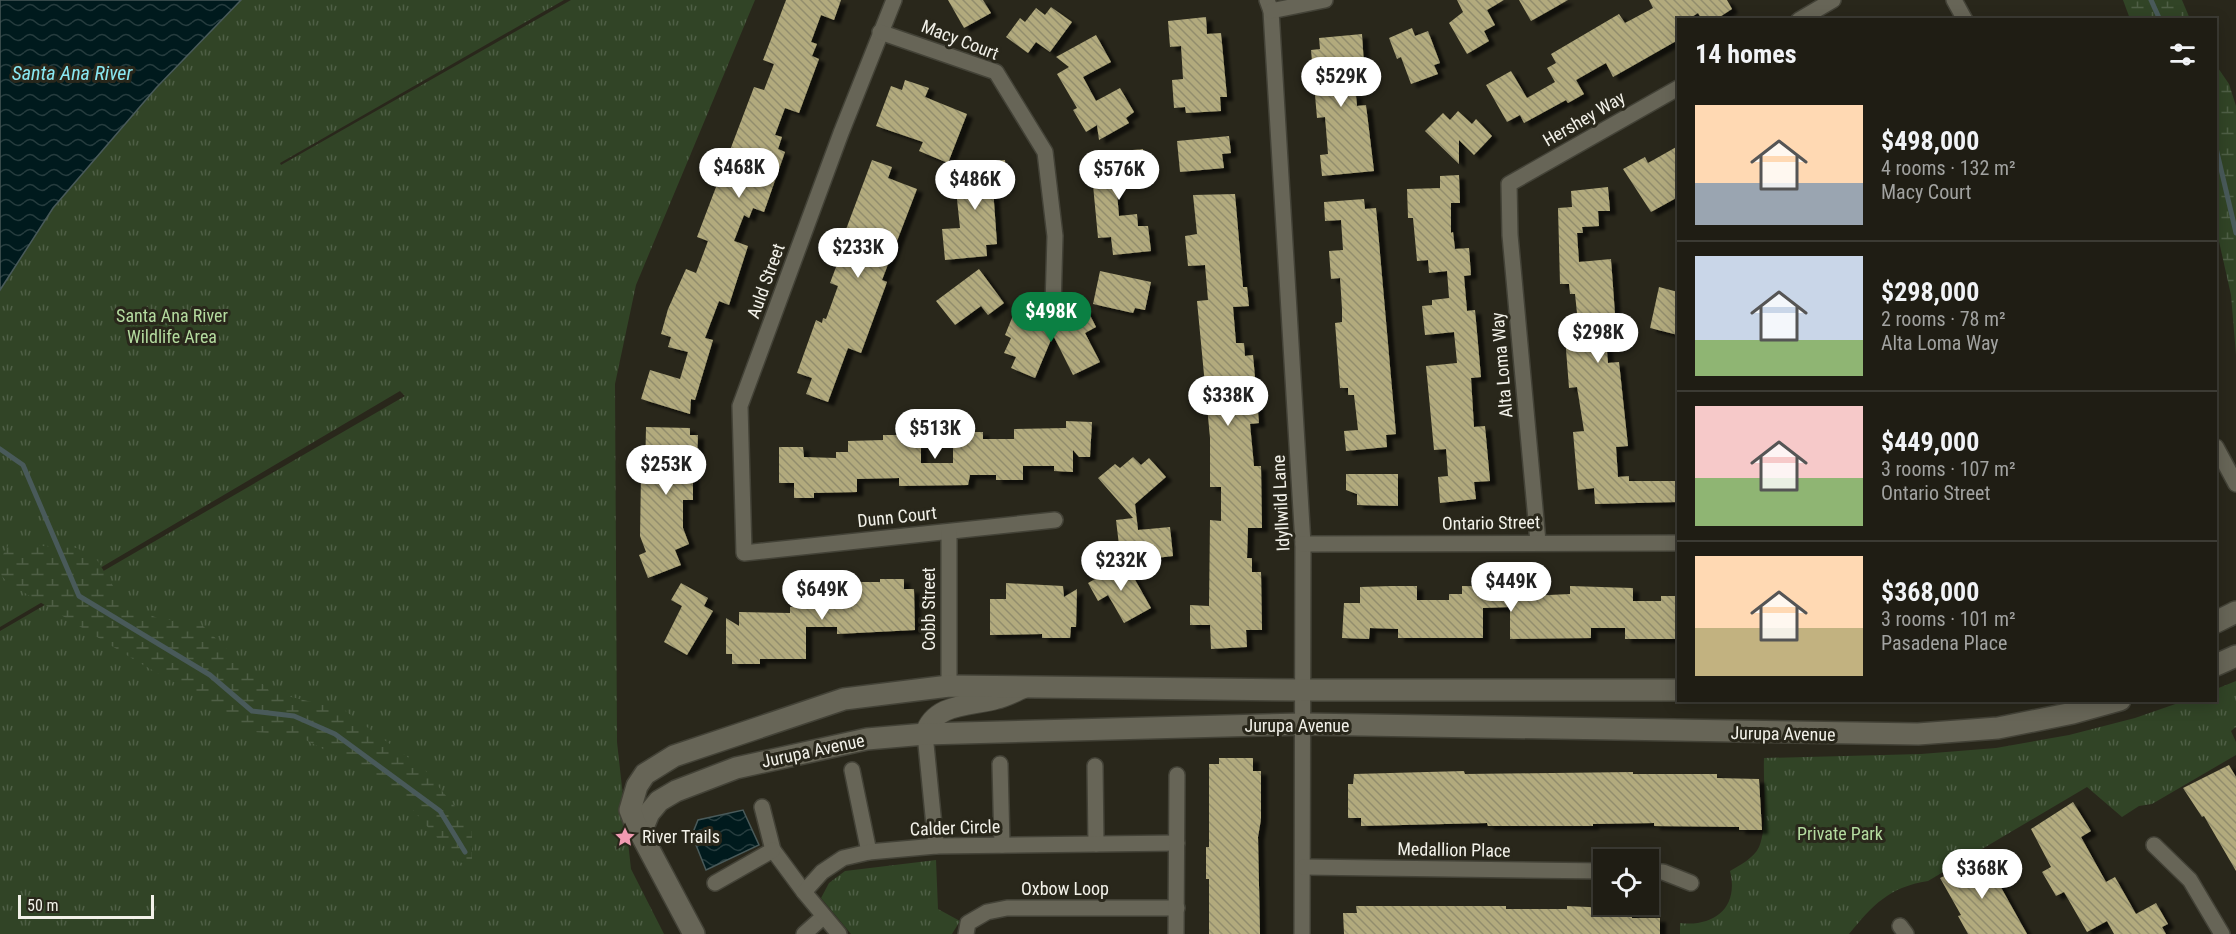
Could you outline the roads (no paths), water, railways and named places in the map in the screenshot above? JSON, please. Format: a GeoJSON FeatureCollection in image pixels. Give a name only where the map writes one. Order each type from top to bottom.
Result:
{"type":"FeatureCollection","features":[{"type":"Feature","properties":{"kind":"main road"},"geometry":{"type":"LineString","coordinates":[[2217,622],[2236,612]]}},
{"type":"Feature","properties":{"kind":"main road"},"geometry":{"type":"LineString","coordinates":[[2217,665],[2236,656]]}},
{"type":"Feature","properties":{"kind":"main road","name":"Jurupa Avenue"},"geometry":{"type":"LineString","coordinates":[[641,832],[630,810],[637,786],[645,774],[674,756],[844,699],[949,686],[1302,690],[1677,690]]}},
{"type":"Feature","properties":{"kind":"main road","name":"Jurupa Avenue"},"geometry":{"type":"LineString","coordinates":[[641,832],[649,813],[659,801],[676,791],[736,768],[867,739],[924,734],[1303,724],[1918,734],[1998,728],[2073,713],[2113,702]]}},
{"type":"Feature","properties":{"kind":"main road"},"geometry":{"type":"LineString","coordinates":[[641,832],[657,869],[694,934]]}},
{"type":"Feature","properties":{"kind":"street"},"geometry":{"type":"LineString","coordinates":[[880,32],[894,0]]}},
{"type":"Feature","properties":{"kind":"street"},"geometry":{"type":"LineString","coordinates":[[1269,5],[1325,0]]}},
{"type":"Feature","properties":{"kind":"street"},"geometry":{"type":"LineString","coordinates":[[1802,18],[1833,0]]}},
{"type":"Feature","properties":{"kind":"street"},"geometry":{"type":"LineString","coordinates":[[1954,0],[1964,18]]}},
{"type":"Feature","properties":{"kind":"street","name":"Idyllwild Lane"},"geometry":{"type":"LineString","coordinates":[[1269,5],[1303,544],[1304,867],[1302,934]]}},
{"type":"Feature","properties":{"kind":"street","name":"Macy Court"},"geometry":{"type":"LineString","coordinates":[[880,32],[996,72],[1045,152],[1055,236],[1053,307]]}},
{"type":"Feature","properties":{"kind":"street","name":"Auld Street"},"geometry":{"type":"LineString","coordinates":[[744,553],[740,406],[880,32]]}},
{"type":"Feature","properties":{"kind":"street","name":"Hershey Way"},"geometry":{"type":"LineString","coordinates":[[1509,184],[1677,89]]}},
{"type":"Feature","properties":{"kind":"street","name":"Alta Loma Way"},"geometry":{"type":"LineString","coordinates":[[1509,184],[1510,235],[1538,542]]}},
{"type":"Feature","properties":{"kind":"street"},"geometry":{"type":"LineString","coordinates":[[2217,453],[2236,483]]}},
{"type":"Feature","properties":{"kind":"street","name":"Dunn Court"},"geometry":{"type":"LineString","coordinates":[[744,553],[1055,520]]}},
{"type":"Feature","properties":{"kind":"street","name":"Cobb Street"},"geometry":{"type":"LineString","coordinates":[[949,532],[949,686]]}},
{"type":"Feature","properties":{"kind":"street","name":"Ontario Street"},"geometry":{"type":"LineString","coordinates":[[1303,544],[1677,543]]}},
{"type":"Feature","properties":{"kind":"street"},"geometry":{"type":"LineString","coordinates":[[936,846],[924,734],[928,722],[943,711],[997,699],[1026,687]]}},
{"type":"Feature","properties":{"kind":"street"},"geometry":{"type":"LineString","coordinates":[[1000,764],[1002,845]]}},
{"type":"Feature","properties":{"kind":"street"},"geometry":{"type":"LineString","coordinates":[[1095,766],[1096,844]]}},
{"type":"Feature","properties":{"kind":"street"},"geometry":{"type":"LineString","coordinates":[[852,770],[869,852]]}},
{"type":"Feature","properties":{"kind":"street"},"geometry":{"type":"LineString","coordinates":[[1176,934],[1177,775]]}},
{"type":"Feature","properties":{"kind":"street"},"geometry":{"type":"LineString","coordinates":[[762,807],[773,850],[823,917],[839,934]]}},
{"type":"Feature","properties":{"kind":"street","name":"Calder Circle"},"geometry":{"type":"LineString","coordinates":[[804,892],[822,872],[843,858],[869,852],[936,846],[1177,843]]}},
{"type":"Feature","properties":{"kind":"street"},"geometry":{"type":"LineString","coordinates":[[2154,845],[2190,880],[2222,934]]}},
{"type":"Feature","properties":{"kind":"street"},"geometry":{"type":"LineString","coordinates":[[715,883],[773,850]]}},
{"type":"Feature","properties":{"kind":"street","name":"Medallion Place"},"geometry":{"type":"LineString","coordinates":[[1304,867],[1593,871]]}},
{"type":"Feature","properties":{"kind":"street"},"geometry":{"type":"LineString","coordinates":[[1659,872],[1691,883]]}},
{"type":"Feature","properties":{"kind":"street","name":"Oxbow Loop"},"geometry":{"type":"LineString","coordinates":[[966,934],[968,923],[987,912],[1007,908],[1176,908]]}},
{"type":"Feature","properties":{"kind":"street"},"geometry":{"type":"LineString","coordinates":[[804,934],[823,917]]}},
{"type":"Feature","properties":{"kind":"water","name":"Santa Ana River"},"geometry":{"type":"Polygon","coordinates":[[[0,0],[241,0],[156,88],[53,208],[0,290],[0,0]]]}},
{"type":"Feature","properties":{"kind":"water"},"geometry":{"type":"Polygon","coordinates":[[[743,810],[759,845],[706,870],[692,835],[698,820],[743,810]]]}},
{"type":"Feature","properties":{"kind":"waterway"},"geometry":{"type":"LineString","coordinates":[[2151,0],[2159,18]]}},
{"type":"Feature","properties":{"kind":"waterway"},"geometry":{"type":"LineString","coordinates":[[2217,152],[2236,233]]}},
{"type":"Feature","properties":{"kind":"waterway"},"geometry":{"type":"LineString","coordinates":[[0,449],[23,465],[79,596],[210,675],[252,711],[294,716],[335,734],[440,811],[465,852]]}},
{"type":"Feature","properties":{"kind":"place","name":"River Trails"},"geometry":{"type":"Point","coordinates":[625,837]}},
{"type":"Feature","properties":{"kind":"park label","name":"Santa Ana River Wildlife Area"},"geometry":{"type":"Point","coordinates":[172,326]}},
{"type":"Feature","properties":{"kind":"park label","name":"Private Park"},"geometry":{"type":"Point","coordinates":[1840,834]}}]}
